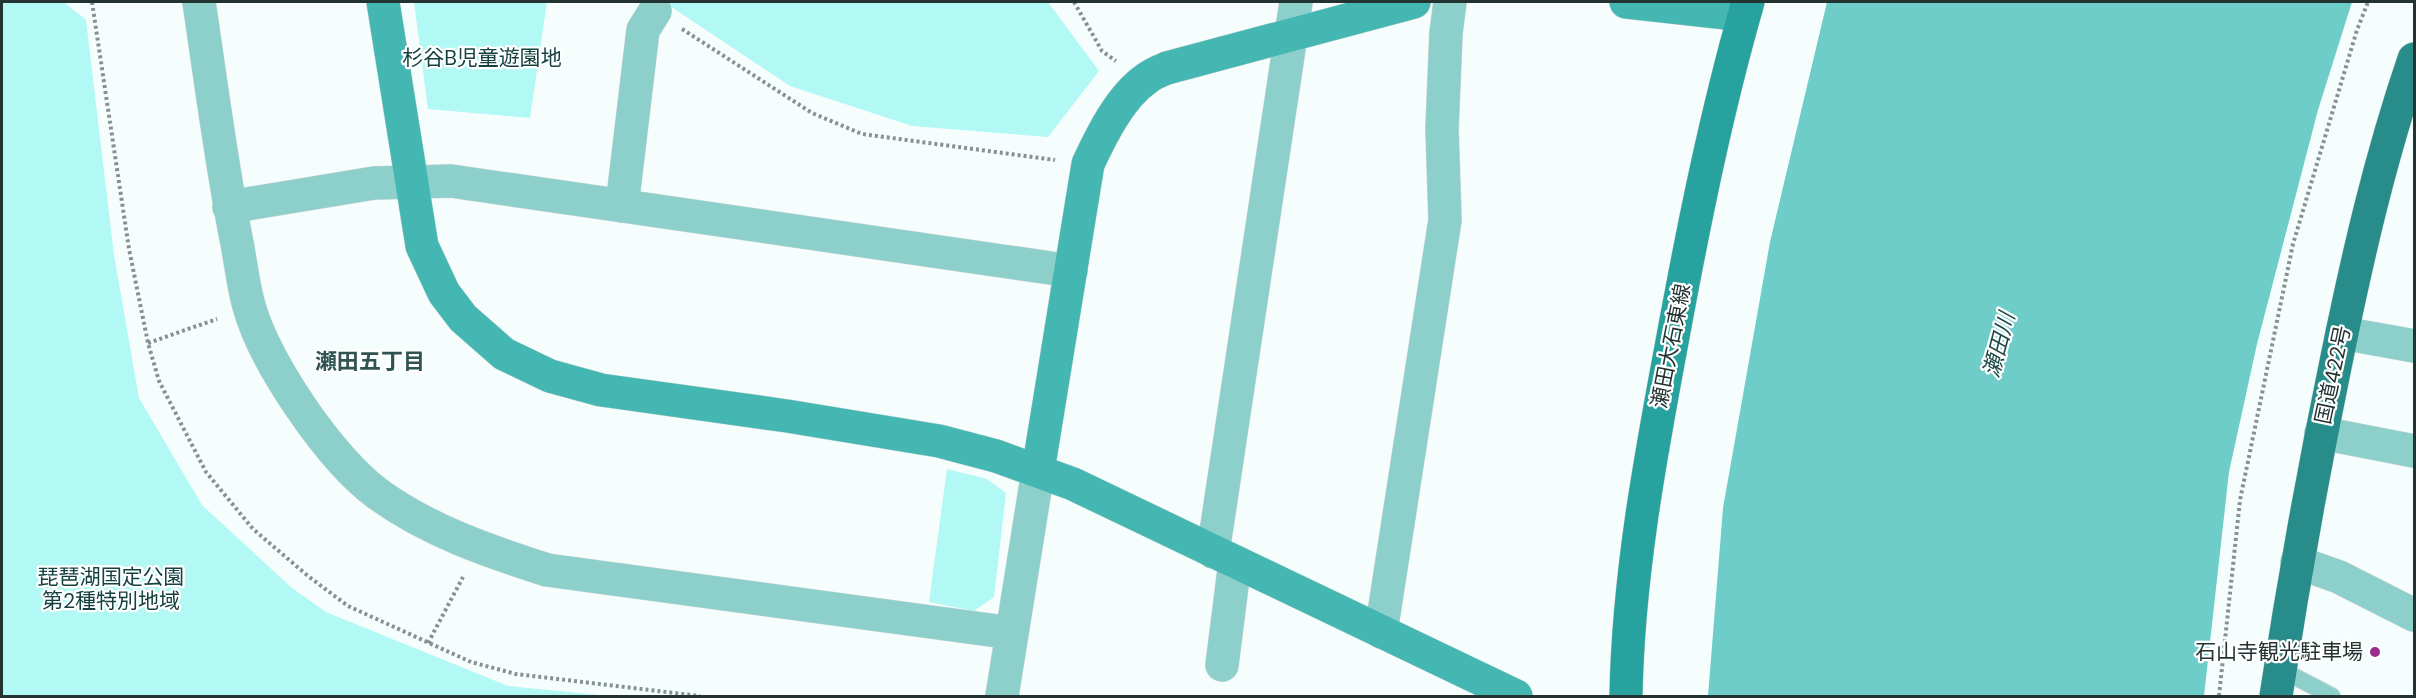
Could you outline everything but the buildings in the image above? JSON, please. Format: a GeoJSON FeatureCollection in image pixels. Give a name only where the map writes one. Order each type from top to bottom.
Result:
{"type":"FeatureCollection","features":[{"type":"Feature","properties":{"kind":"highway","name":"国道422号"},"geometry":{"type":"LineString","coordinates":[[2278,683],[2297,561],[2342,333],[2368,215],[2415,59]]}},
{"type":"Feature","properties":{"kind":"main road","name":"瀬田大石東線"},"geometry":{"type":"LineString","coordinates":[[1626,696],[1635,572],[1659,412],[1684,279],[1746,8]]}},
{"type":"Feature","properties":{"kind":"street"},"geometry":{"type":"LineString","coordinates":[[199,2],[230,207],[249,308],[271,357],[302,409],[337,455],[377,494],[423,521],[478,548],[547,570],[1012,633]]}},
{"type":"Feature","properties":{"kind":"street"},"geometry":{"type":"LineString","coordinates":[[384,2],[422,246],[444,293],[463,318],[504,354],[550,376],[601,390],[787,416],[939,441],[996,456],[1073,484],[1516,696]]}},
{"type":"Feature","properties":{"kind":"street"},"geometry":{"type":"LineString","coordinates":[[1222,665],[1224,557],[1296,2]]}},
{"type":"Feature","properties":{"kind":"street"},"geometry":{"type":"LineString","coordinates":[[1002,696],[1088,164],[1108,124],[1121,105],[1145,79],[1167,68],[1291,33],[1414,2]]}},
{"type":"Feature","properties":{"kind":"street"},"geometry":{"type":"LineString","coordinates":[[1381,632],[1445,220],[1442,129],[1446,33],[1450,2]]}},
{"type":"Feature","properties":{"kind":"street"},"geometry":{"type":"LineString","coordinates":[[1626,2],[1746,8]]}},
{"type":"Feature","properties":{"kind":"street"},"geometry":{"type":"LineString","coordinates":[[622,206],[643,30],[655,10]]}},
{"type":"Feature","properties":{"kind":"street"},"geometry":{"type":"LineString","coordinates":[[230,207],[374,183],[451,181],[1071,271]]}},
{"type":"Feature","properties":{"kind":"street"},"geometry":{"type":"LineString","coordinates":[[2342,333],[2415,346]]}},
{"type":"Feature","properties":{"kind":"street"},"geometry":{"type":"LineString","coordinates":[[2321,433],[2415,451]]}},
{"type":"Feature","properties":{"kind":"street"},"geometry":{"type":"LineString","coordinates":[[2297,561],[2339,578],[2415,615]]}},
{"type":"Feature","properties":{"kind":"lane"},"geometry":{"type":"LineString","coordinates":[[2278,683],[2332,696]]}},
{"type":"Feature","properties":{"kind":"path"},"geometry":{"type":"LineString","coordinates":[[92,2],[129,249],[148,343],[159,381],[206,471],[253,529],[308,576],[348,606],[471,662],[516,674],[700,696]]}},
{"type":"Feature","properties":{"kind":"path"},"geometry":{"type":"LineString","coordinates":[[1074,2],[1102,51],[1145,79]]}},
{"type":"Feature","properties":{"kind":"path"},"geometry":{"type":"LineString","coordinates":[[2219,696],[2240,500],[2294,244],[2357,30],[2368,2]]}},
{"type":"Feature","properties":{"kind":"path"},"geometry":{"type":"LineString","coordinates":[[655,10],[812,113],[862,134],[1088,164]]}},
{"type":"Feature","properties":{"kind":"path"},"geometry":{"type":"LineString","coordinates":[[148,343],[249,308]]}},
{"type":"Feature","properties":{"kind":"path"},"geometry":{"type":"LineString","coordinates":[[428,643],[478,548]]}},
{"type":"Feature","properties":{"kind":"green space","name":"琵琶湖国定公園 第2種特別地域"},"geometry":{"type":"Polygon","coordinates":[[[2,2],[64,2],[86,20],[114,255],[139,398],[202,505],[292,588],[326,612],[508,686],[609,696],[2,696],[2,2]]]}},
{"type":"Feature","properties":{"kind":"green space","name":"杉谷B児童遊園地"},"geometry":{"type":"Polygon","coordinates":[[[414,2],[547,2],[530,118],[428,109],[414,2]]]}},
{"type":"Feature","properties":{"kind":"green space"},"geometry":{"type":"Polygon","coordinates":[[[664,2],[1048,2],[1099,71],[1048,137],[912,126],[790,86],[664,2]]]}},
{"type":"Feature","properties":{"kind":"green space"},"geometry":{"type":"Polygon","coordinates":[[[947,469],[987,479],[1006,493],[994,597],[974,611],[929,602],[947,469]]]}},
{"type":"Feature","properties":{"kind":"water","name":"瀬田川"},"geometry":{"type":"Polygon","coordinates":[[[1827,2],[2352,2],[2318,110],[2257,344],[2229,472],[2204,696],[1708,696],[1723,508],[1770,242],[1827,2]]]}},
{"type":"Feature","properties":{"kind":"place","name":"石山寺観光駐車場"},"geometry":{"type":"Point","coordinates":[2375,652]}},
{"type":"Feature","properties":{"kind":"district","name":"瀬田五丁目"},"geometry":{"type":"Point","coordinates":[370,361]}}]}
